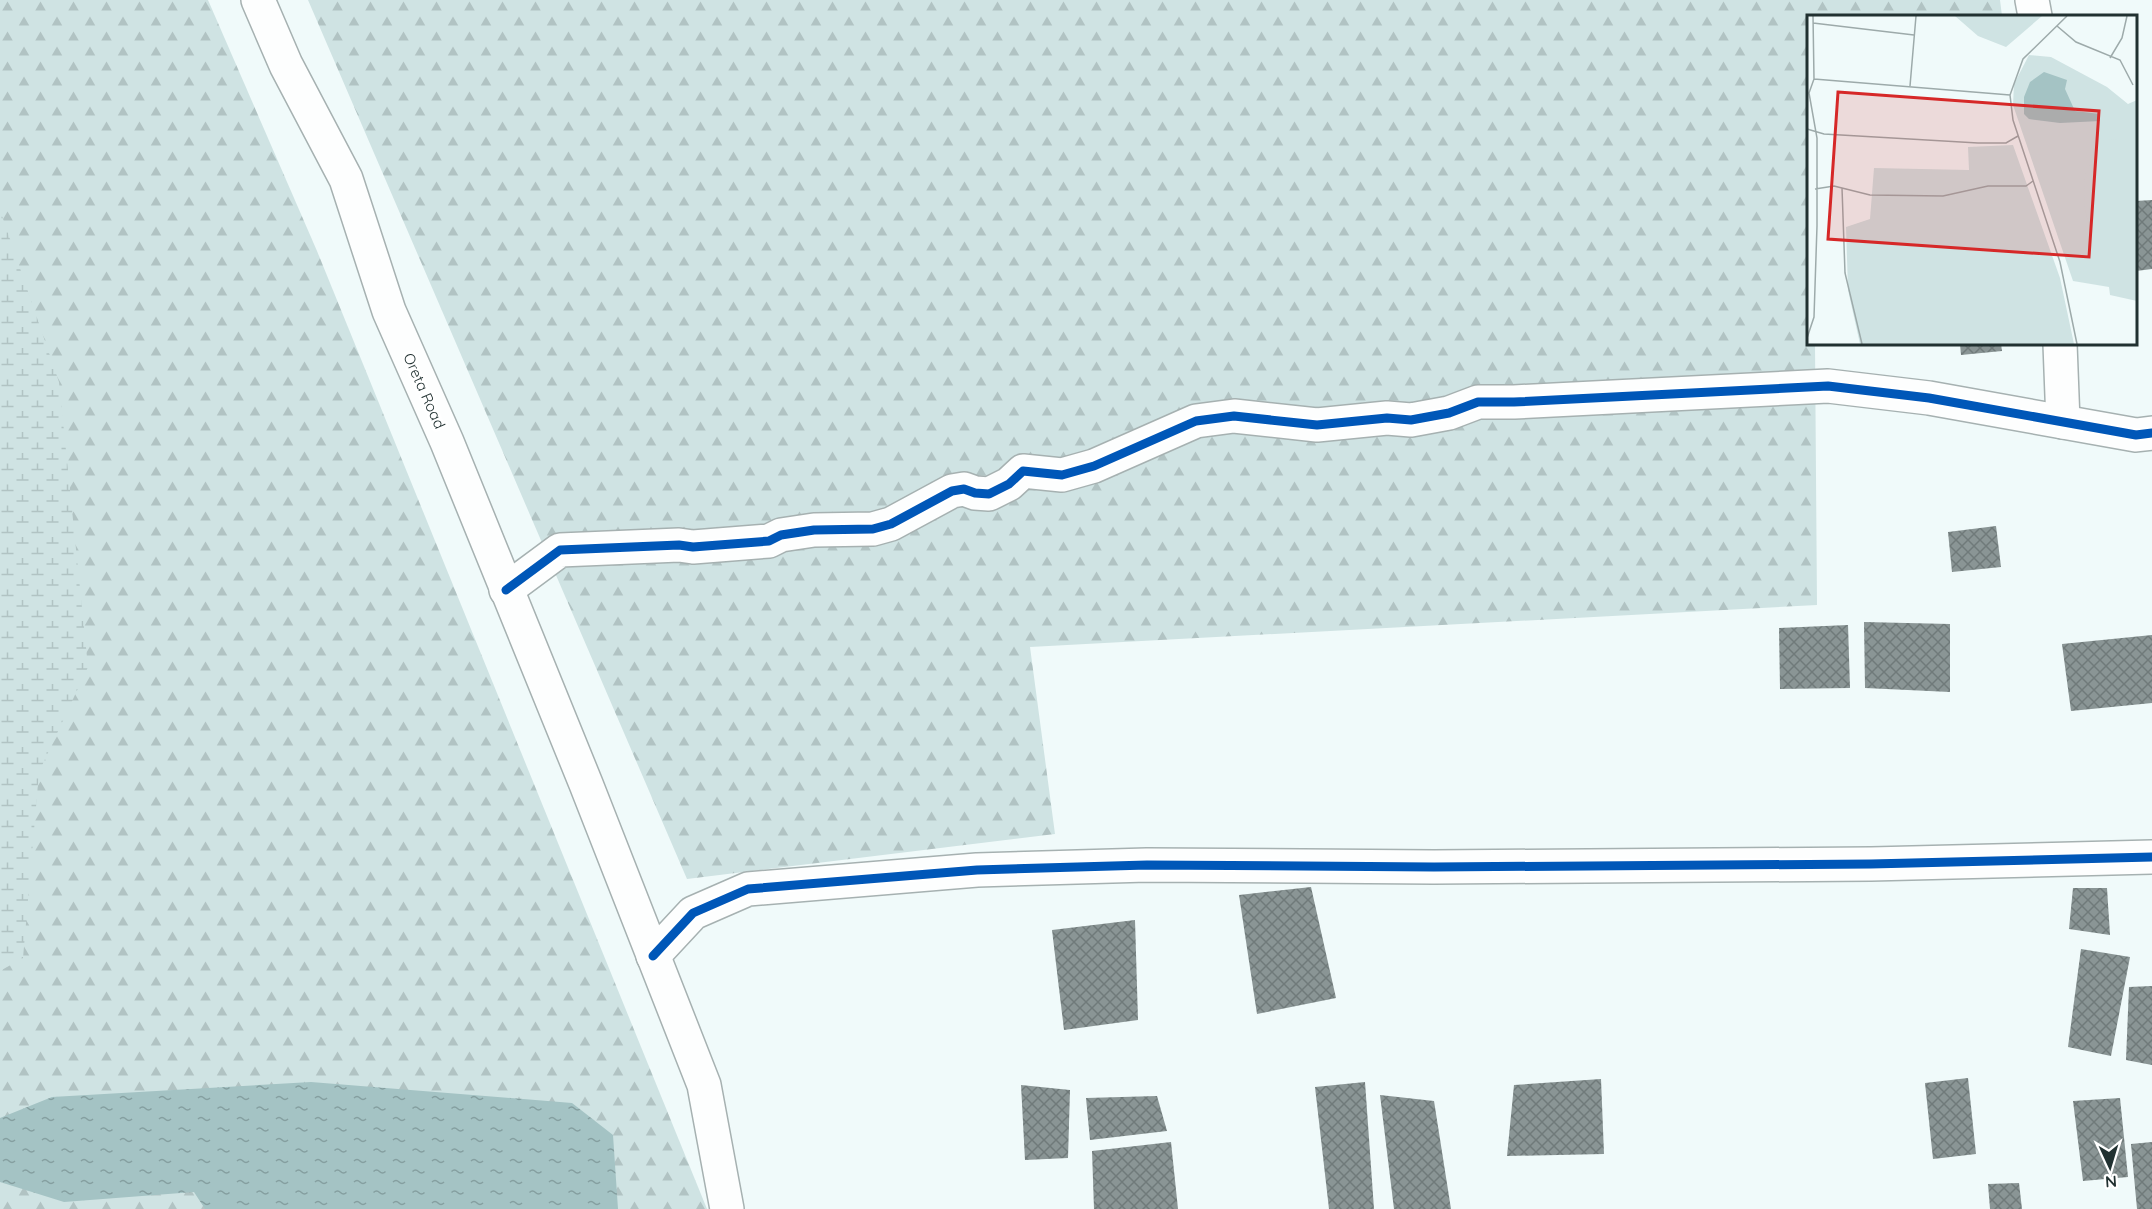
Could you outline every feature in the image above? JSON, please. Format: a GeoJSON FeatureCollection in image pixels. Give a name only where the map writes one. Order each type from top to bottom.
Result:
{"type":"FeatureCollection","features":[{"type":"Feature","properties":{"kind":"street","name":"Oreta Road"},"geometry":{"type":"LineString","coordinates":[[258,0],[286,65],[346,179],[389,311],[447,442],[586,784],[704,1085],[727,1209]]}},
{"type":"Feature","properties":{"kind":"street"},"geometry":{"type":"LineString","coordinates":[[2032,0],[2035,15]]}},
{"type":"Feature","properties":{"kind":"street"},"geometry":{"type":"LineString","coordinates":[[2060,345],[2063,422]]}},
{"type":"Feature","properties":{"kind":"street"},"geometry":{"type":"LineString","coordinates":[[506,590],[560,550],[679,545],[693,547],[770,541],[781,535],[814,530],[873,529],[891,524],[952,491],[964,489],[989,494],[1009,484],[1023,471],[1062,475],[1094,466],[1196,421],[1234,416],[1317,425],[1387,418],[1412,420],[1449,413],[1478,402],[1828,386],[1929,398],[2136,435],[2152,433]]}},
{"type":"Feature","properties":{"kind":"street"},"geometry":{"type":"LineString","coordinates":[[653,956],[693,913],[748,889],[977,870],[1147,865],[1446,867],[1859,864],[2152,857]]}},
{"type":"Feature","properties":{"kind":"green space"},"geometry":{"type":"Polygon","coordinates":[[[0,0],[208,0],[317,251],[707,1209],[0,1209],[0,0]]]}},
{"type":"Feature","properties":{"kind":"green space"},"geometry":{"type":"Polygon","coordinates":[[[308,0],[2000,0],[2002,15],[1807,15],[1807,345],[1815,345],[1817,605],[1030,647],[1055,834],[687,879],[308,0]]]}},
{"type":"Feature","properties":{"kind":"green space"},"geometry":{"type":"Polygon","coordinates":[[[0,210],[59,382],[88,667],[39,772],[23,958],[0,971],[0,210]]]}},
{"type":"Feature","properties":{"kind":"water"},"geometry":{"type":"Polygon","coordinates":[[[311,1082],[572,1103],[613,1135],[618,1209],[205,1209],[194,1192],[64,1202],[0,1182],[0,1118],[52,1097],[311,1082]]]}},
{"type":"Feature","properties":{"kind":"building"},"geometry":{"type":"Polygon","coordinates":[[[2152,200],[2152,269],[2137,271],[2137,201],[2152,200]]]}},
{"type":"Feature","properties":{"kind":"building"},"geometry":{"type":"Polygon","coordinates":[[[1960,345],[2001,345],[2002,351],[1961,355],[1960,345]]]}},
{"type":"Feature","properties":{"kind":"building"},"geometry":{"type":"Polygon","coordinates":[[[1996,526],[2001,567],[1952,572],[1948,532],[1996,526]]]}},
{"type":"Feature","properties":{"kind":"building"},"geometry":{"type":"Polygon","coordinates":[[[1864,622],[1950,624],[1950,692],[1865,688],[1864,622]]]}},
{"type":"Feature","properties":{"kind":"building"},"geometry":{"type":"Polygon","coordinates":[[[1848,625],[1850,688],[1780,689],[1779,628],[1848,625]]]}},
{"type":"Feature","properties":{"kind":"building"},"geometry":{"type":"Polygon","coordinates":[[[2152,635],[2152,703],[2071,711],[2062,644],[2152,635]]]}},
{"type":"Feature","properties":{"kind":"building"},"geometry":{"type":"Polygon","coordinates":[[[1311,887],[1336,998],[1257,1014],[1239,895],[1311,887]]]}},
{"type":"Feature","properties":{"kind":"building"},"geometry":{"type":"Polygon","coordinates":[[[2073,888],[2107,888],[2110,935],[2069,929],[2073,888]]]}},
{"type":"Feature","properties":{"kind":"building"},"geometry":{"type":"Polygon","coordinates":[[[1135,920],[1138,1020],[1064,1030],[1052,930],[1135,920]]]}},
{"type":"Feature","properties":{"kind":"building"},"geometry":{"type":"Polygon","coordinates":[[[2081,949],[2130,957],[2111,1056],[2068,1047],[2081,949]]]}},
{"type":"Feature","properties":{"kind":"building"},"geometry":{"type":"Polygon","coordinates":[[[2152,986],[2152,1065],[2126,1060],[2129,987],[2152,986]]]}},
{"type":"Feature","properties":{"kind":"building"},"geometry":{"type":"Polygon","coordinates":[[[1968,1078],[1976,1154],[1933,1159],[1925,1083],[1968,1078]]]}},
{"type":"Feature","properties":{"kind":"building"},"geometry":{"type":"Polygon","coordinates":[[[1601,1079],[1604,1154],[1507,1156],[1514,1085],[1601,1079]]]}},
{"type":"Feature","properties":{"kind":"building"},"geometry":{"type":"Polygon","coordinates":[[[1365,1082],[1374,1209],[1329,1209],[1315,1087],[1365,1082]]]}},
{"type":"Feature","properties":{"kind":"building"},"geometry":{"type":"Polygon","coordinates":[[[1021,1085],[1070,1090],[1068,1158],[1025,1160],[1021,1085]]]}},
{"type":"Feature","properties":{"kind":"building"},"geometry":{"type":"Polygon","coordinates":[[[1380,1095],[1434,1101],[1451,1209],[1394,1209],[1380,1095]]]}},
{"type":"Feature","properties":{"kind":"building"},"geometry":{"type":"Polygon","coordinates":[[[1157,1096],[1167,1131],[1090,1140],[1086,1098],[1157,1096]]]}},
{"type":"Feature","properties":{"kind":"building"},"geometry":{"type":"Polygon","coordinates":[[[2120,1098],[2128,1177],[2083,1181],[2073,1101],[2120,1098]]]}},
{"type":"Feature","properties":{"kind":"building"},"geometry":{"type":"Polygon","coordinates":[[[1171,1142],[1178,1209],[1094,1209],[1092,1151],[1171,1142]]]}},
{"type":"Feature","properties":{"kind":"building"},"geometry":{"type":"Polygon","coordinates":[[[2152,1142],[2152,1209],[2137,1209],[2131,1144],[2152,1142]]]}},
{"type":"Feature","properties":{"kind":"building"},"geometry":{"type":"Polygon","coordinates":[[[2019,1183],[2022,1209],[1990,1209],[1988,1184],[2019,1183]]]}},
{"type":"Feature","properties":{"kind":"cycle path"},"geometry":{"type":"LineString","coordinates":[[506,590],[560,550],[679,545],[693,547],[769,541],[781,535],[814,530],[873,529],[891,524],[952,491],[964,489],[989,494],[1009,484],[1023,471],[1062,475],[1094,466],[1196,421],[1234,416],[1317,425],[1387,418],[1411,420],[1449,413],[1478,402],[1828,386],[1929,398],[2136,435],[2152,433]]}},
{"type":"Feature","properties":{"kind":"cycle path"},"geometry":{"type":"LineString","coordinates":[[653,956],[693,913],[748,889],[977,870],[1147,865],[1434,867],[1871,864],[2152,857]]}}]}
